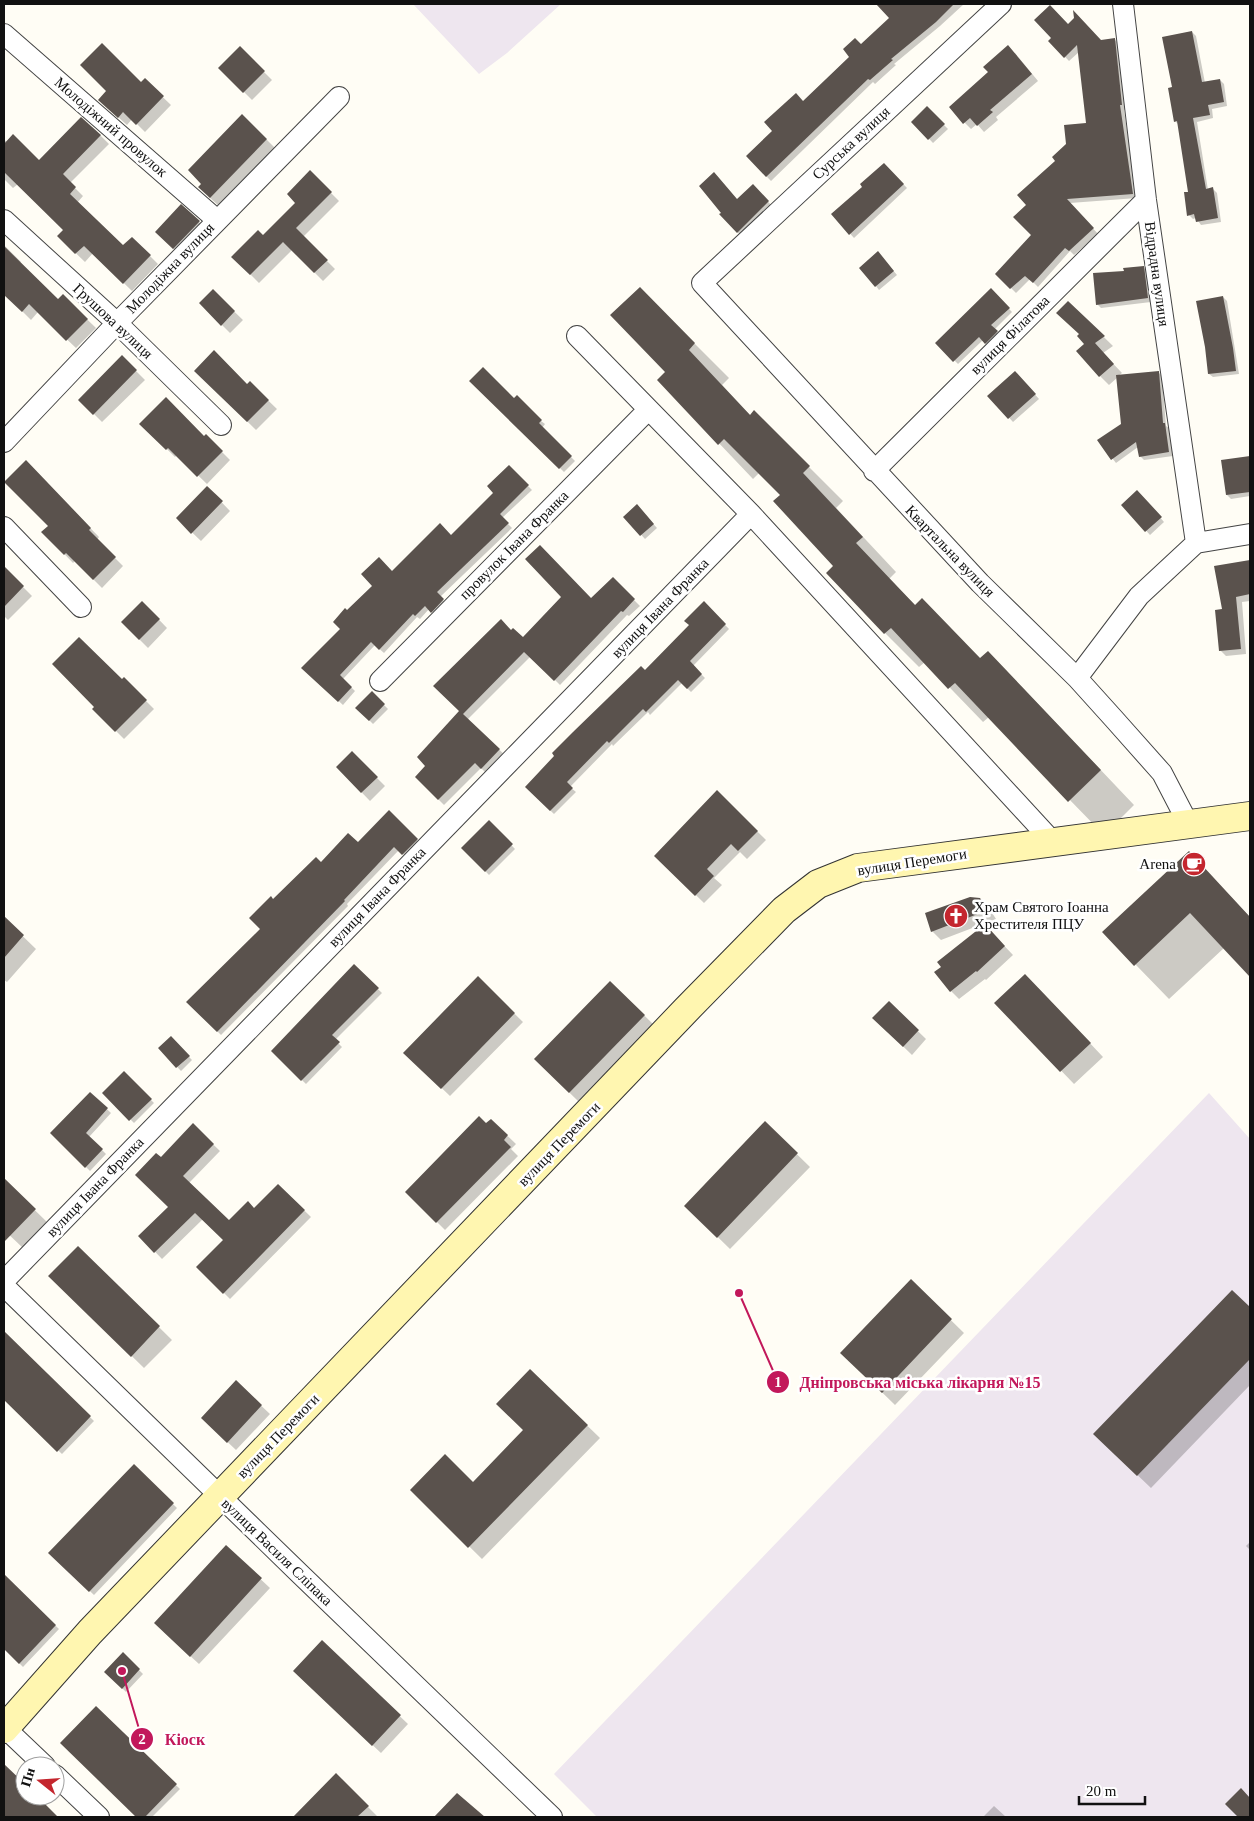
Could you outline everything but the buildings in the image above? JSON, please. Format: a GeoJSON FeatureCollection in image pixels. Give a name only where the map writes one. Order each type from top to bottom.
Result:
{"type":"FeatureCollection","features":[{"type":"Feature","properties":{"kind":"street","name":"Сурська вулиця"},"geometry":{"type":"LineString","coordinates":[[702,282],[1001,4]]}},
{"type":"Feature","properties":{"kind":"street","name":"Відрадна вулиця"},"geometry":{"type":"LineString","coordinates":[[1123,4],[1146,200],[1196,543]]}},
{"type":"Feature","properties":{"kind":"street","name":"Молодіжний провулок"},"geometry":{"type":"LineString","coordinates":[[4,34],[217,220]]}},
{"type":"Feature","properties":{"kind":"street","name":"Молодіжна вулиця"},"geometry":{"type":"LineString","coordinates":[[4,442],[217,220],[339,97]]}},
{"type":"Feature","properties":{"kind":"street","name":"вулиця Філатова"},"geometry":{"type":"LineString","coordinates":[[874,471],[1146,200]]}},
{"type":"Feature","properties":{"kind":"street","name":"Грушова вулиця"},"geometry":{"type":"LineString","coordinates":[[4,220],[117,323],[221,425]]}},
{"type":"Feature","properties":{"kind":"street","name":"Квартальна вулиця"},"geometry":{"type":"LineString","coordinates":[[702,282],[874,471],[980,583],[1077,678],[1162,773],[1189,825]]}},
{"type":"Feature","properties":{"kind":"street"},"geometry":{"type":"LineString","coordinates":[[577,336],[751,514],[1053,842]]}},
{"type":"Feature","properties":{"kind":"street","name":"провулок Івана Франка"},"geometry":{"type":"LineString","coordinates":[[380,681],[648,410]]}},
{"type":"Feature","properties":{"kind":"street","name":"вулиця Івана Франка"},"geometry":{"type":"LineString","coordinates":[[4,1281],[751,514]]}},
{"type":"Feature","properties":{"kind":"street"},"geometry":{"type":"LineString","coordinates":[[4,527],[81,607]]}},
{"type":"Feature","properties":{"kind":"street"},"geometry":{"type":"LineString","coordinates":[[1077,678],[1139,596],[1196,543],[1250,534]]}},
{"type":"Feature","properties":{"kind":"street","name":"вулиця Перемоги"},"geometry":{"type":"LineString","coordinates":[[4,1728],[90,1632],[692,1004],[791,905],[818,884],[858,868],[1250,816]]}},
{"type":"Feature","properties":{"kind":"street","name":"вулиця Василя Сліпака"},"geometry":{"type":"LineString","coordinates":[[4,1286],[552,1817]]}},
{"type":"Feature","properties":{"kind":"street"},"geometry":{"type":"LineString","coordinates":[[4,1728],[34,1756]]}},
{"type":"Feature","properties":{"kind":"street"},"geometry":{"type":"LineString","coordinates":[[65,1785],[99,1817]]}},
{"type":"Feature","properties":{"kind":"shaded area"},"geometry":{"type":"Polygon","coordinates":[[[413,4],[561,4],[507,53],[479,74],[413,4]]]}},
{"type":"Feature","properties":{"kind":"shaded area"},"geometry":{"type":"Polygon","coordinates":[[[1209,1093],[1250,1139],[1250,1817],[597,1817],[554,1774],[1209,1093]]]}},
{"type":"Feature","properties":{"kind":"place","name":"Arena"},"geometry":{"type":"Point","coordinates":[1194,864]}},
{"type":"Feature","properties":{"kind":"place","name":"Храм Святого Іоанна Хрестителя ПЦУ"},"geometry":{"type":"Point","coordinates":[956,916]}},
{"type":"Feature","properties":{"kind":"place","name":"Дніпровська міська лікарня №15"},"geometry":{"type":"Point","coordinates":[739,1293]}},
{"type":"Feature","properties":{"kind":"place","name":"Кіоск"},"geometry":{"type":"Point","coordinates":[122,1671]}}]}
